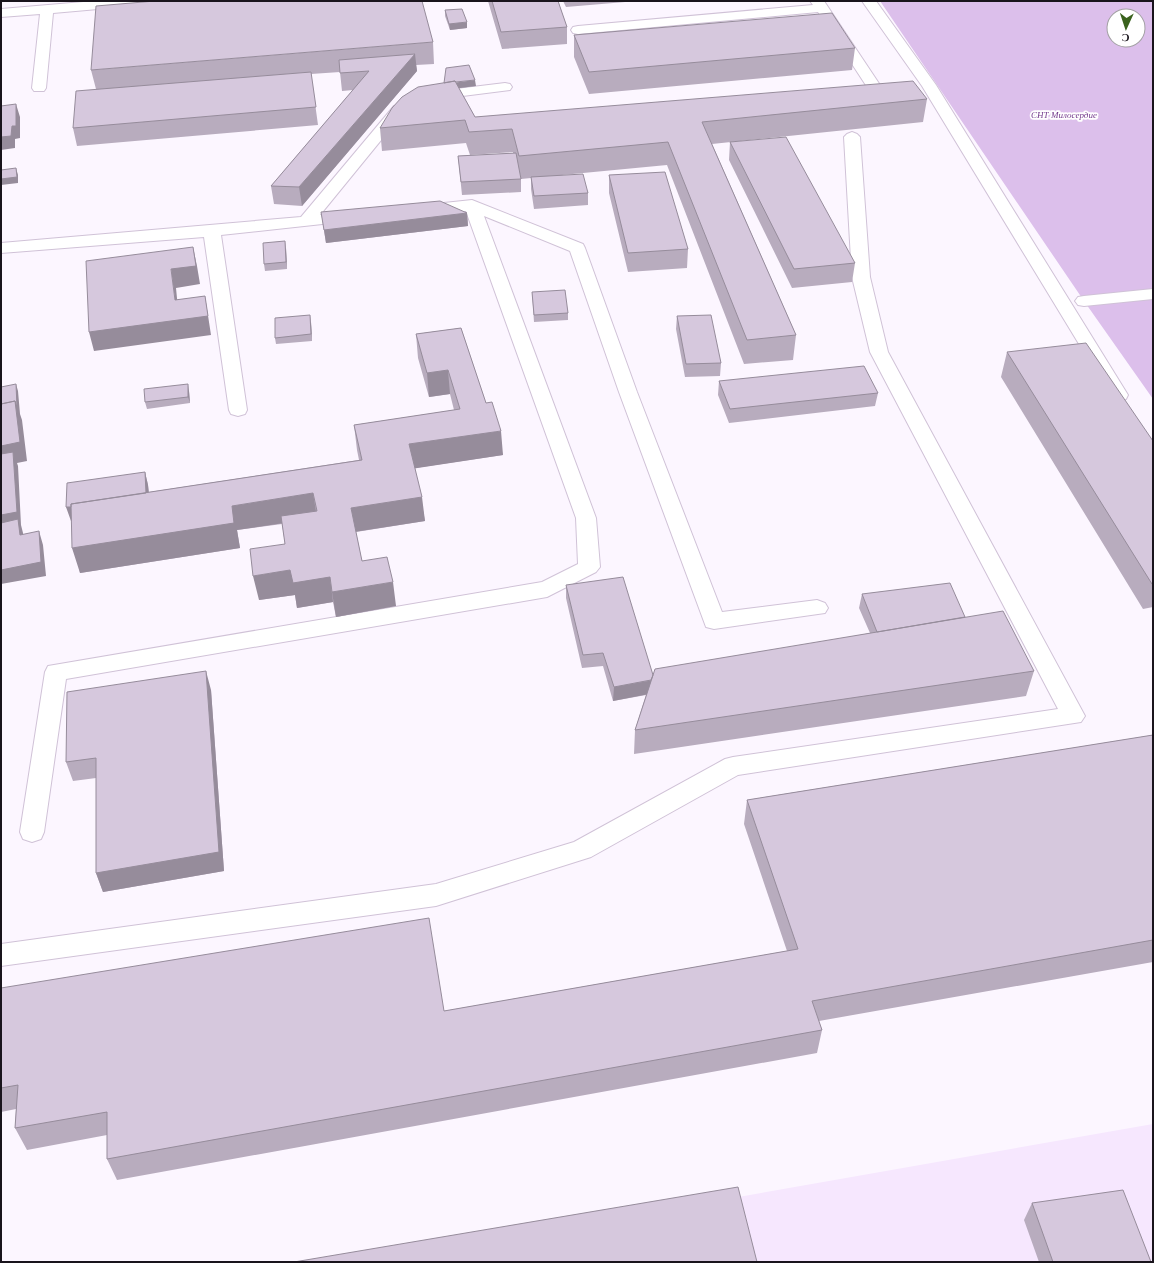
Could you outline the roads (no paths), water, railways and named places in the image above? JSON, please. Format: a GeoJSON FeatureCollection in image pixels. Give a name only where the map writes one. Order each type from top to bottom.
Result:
{"type":"FeatureCollection","features":[{"type":"Feature","properties":{"kind":"lane"},"geometry":{"type":"LineString","coordinates":[[1,13],[143,1]]}},
{"type":"Feature","properties":{"kind":"lane"},"geometry":{"type":"LineString","coordinates":[[869,1],[929,85],[1128,409]]}},
{"type":"Feature","properties":{"kind":"lane"},"geometry":{"type":"LineString","coordinates":[[578,30],[820,5],[879,94],[848,96]]}},
{"type":"Feature","properties":{"kind":"lane"},"geometry":{"type":"LineString","coordinates":[[39,88],[47,9]]}},
{"type":"Feature","properties":{"kind":"lane"},"geometry":{"type":"LineString","coordinates":[[306,222],[412,98],[506,87]]}},
{"type":"Feature","properties":{"kind":"lane"},"geometry":{"type":"LineString","coordinates":[[1,955],[436,895],[582,850],[733,766],[1073,716],[879,352],[861,277],[852,137]]}},
{"type":"Feature","properties":{"kind":"lane"},"geometry":{"type":"LineString","coordinates":[[409,212],[472,205],[577,248],[628,392],[714,621],[817,608]]}},
{"type":"Feature","properties":{"kind":"lane"},"geometry":{"type":"LineString","coordinates":[[32,832],[56,672],[547,589],[589,567],[586,518],[472,205]]}},
{"type":"Feature","properties":{"kind":"lane"},"geometry":{"type":"LineString","coordinates":[[1,248],[212,231],[369,216]]}},
{"type":"Feature","properties":{"kind":"lane"},"geometry":{"type":"LineString","coordinates":[[212,231],[238,410]]}},
{"type":"Feature","properties":{"kind":"lane"},"geometry":{"type":"LineString","coordinates":[[1084,301],[1153,294]]}},
{"type":"Feature","properties":{"kind":"park label","name":"СНТ Милосердие"},"geometry":{"type":"Point","coordinates":[1064,114]}}]}
